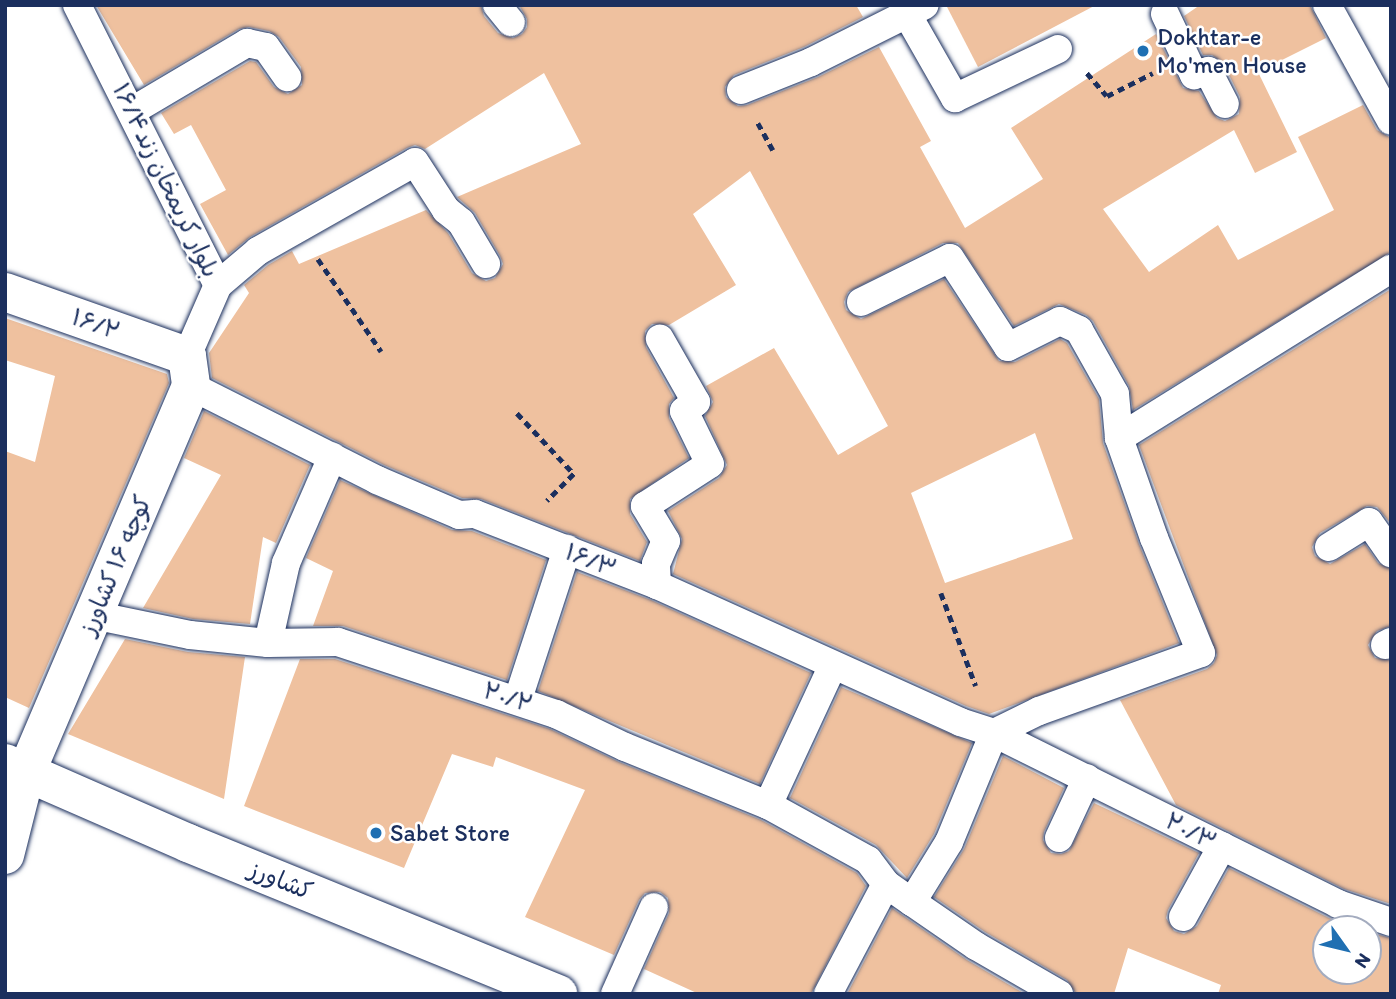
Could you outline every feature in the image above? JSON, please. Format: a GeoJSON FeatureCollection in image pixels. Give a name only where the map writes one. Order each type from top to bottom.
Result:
{"type":"FeatureCollection","features":[{"type":"Feature","properties":{"kind":"street","name":"۱۶/۲"},"geometry":{"type":"LineString","coordinates":[[5,292],[189,371]]}},
{"type":"Feature","properties":{"kind":"street","name":"کوچه ۱۶ کشاورز"},"geometry":{"type":"LineString","coordinates":[[5,855],[16,768],[93,615],[189,371]]}},
{"type":"Feature","properties":{"kind":"street","name":"کشاورز"},"geometry":{"type":"LineString","coordinates":[[16,768],[188,843],[558,994]]}},
{"type":"Feature","properties":{"kind":"lane","name":"بلوار کریمخان زند۱۶/۴"},"geometry":{"type":"LineString","coordinates":[[77,5],[218,285],[189,371]]}},
{"type":"Feature","properties":{"kind":"lane"},"geometry":{"type":"LineString","coordinates":[[1327,5],[1391,121]]}},
{"type":"Feature","properties":{"kind":"lane"},"geometry":{"type":"LineString","coordinates":[[1169,8],[1194,75],[1209,71],[1224,104]]}},
{"type":"Feature","properties":{"kind":"lane"},"geometry":{"type":"LineString","coordinates":[[741,90],[811,62],[916,10],[955,99],[1058,49]]}},
{"type":"Feature","properties":{"kind":"lane"},"geometry":{"type":"LineString","coordinates":[[132,111],[247,43],[266,47],[286,77]]}},
{"type":"Feature","properties":{"kind":"lane"},"geometry":{"type":"LineString","coordinates":[[218,285],[258,251],[415,162],[446,210],[461,222],[486,264]]}},
{"type":"Feature","properties":{"kind":"lane"},"geometry":{"type":"LineString","coordinates":[[861,302],[950,258],[1008,347],[1060,321],[1079,330],[1115,394],[1119,438],[1154,538],[1200,653],[1039,711],[993,733],[949,842],[912,902]]}},
{"type":"Feature","properties":{"kind":"lane"},"geometry":{"type":"LineString","coordinates":[[1119,438],[1391,269]]}},
{"type":"Feature","properties":{"kind":"lane"},"geometry":{"type":"LineString","coordinates":[[657,585],[656,564],[666,541],[645,506],[710,464],[684,411],[696,402],[660,339]]}},
{"type":"Feature","properties":{"kind":"lane","name":"۱۶/۳"},"geometry":{"type":"LineString","coordinates":[[189,371],[332,457],[459,515],[475,514],[657,585],[960,722],[993,733]]}},
{"type":"Feature","properties":{"kind":"lane"},"geometry":{"type":"LineString","coordinates":[[268,643],[286,563],[332,457]]}},
{"type":"Feature","properties":{"kind":"lane"},"geometry":{"type":"LineString","coordinates":[[1329,547],[1369,522],[1391,553]]}},
{"type":"Feature","properties":{"kind":"lane"},"geometry":{"type":"LineString","coordinates":[[518,699],[567,549]]}},
{"type":"Feature","properties":{"kind":"lane","name":"۲۰/۲"},"geometry":{"type":"LineString","coordinates":[[93,615],[190,635],[268,643],[338,642],[518,699],[768,805],[868,860],[886,884],[976,946],[1059,994]]}},
{"type":"Feature","properties":{"kind":"lane"},"geometry":{"type":"LineString","coordinates":[[768,805],[834,665]]}},
{"type":"Feature","properties":{"kind":"lane","name":"۲۰/۳"},"geometry":{"type":"LineString","coordinates":[[993,733],[1338,904],[1391,922]]}},
{"type":"Feature","properties":{"kind":"lane"},"geometry":{"type":"LineString","coordinates":[[1059,838],[1087,778]]}},
{"type":"Feature","properties":{"kind":"lane"},"geometry":{"type":"LineString","coordinates":[[1183,917],[1222,846]]}},
{"type":"Feature","properties":{"kind":"lane"},"geometry":{"type":"LineString","coordinates":[[828,994],[886,884]]}},
{"type":"Feature","properties":{"kind":"lane"},"geometry":{"type":"LineString","coordinates":[[615,994],[654,908]]}},
{"type":"Feature","properties":{"kind":"path"},"geometry":{"type":"LineString","coordinates":[[1058,49],[1079,65],[1107,96],[1186,57]]}},
{"type":"Feature","properties":{"kind":"path"},"geometry":{"type":"LineString","coordinates":[[290,233],[324,265],[381,351]]}},
{"type":"Feature","properties":{"kind":"path"},"geometry":{"type":"LineString","coordinates":[[516,530],[574,474],[517,414]]}},
{"type":"Feature","properties":{"kind":"path"},"geometry":{"type":"LineString","coordinates":[[942,593],[993,733]]}},
{"type":"Feature","properties":{"kind":"building"},"geometry":{"type":"Polygon","coordinates":[[[96,5],[481,5],[484,16],[498,33],[513,38],[522,34],[527,27],[527,19],[519,5],[856,5],[863,17],[804,47],[734,75],[725,87],[726,97],[738,106],[747,105],[818,77],[879,47],[931,141],[920,147],[965,228],[1043,179],[1011,128],[1156,34],[1183,88],[1199,91],[1217,118],[1225,121],[1239,114],[1240,97],[1223,63],[1212,55],[1203,55],[1184,16],[1200,5],[1310,5],[1326,38],[1258,72],[1297,152],[1255,173],[1234,130],[1103,209],[1149,272],[1218,225],[1238,260],[1334,210],[1298,137],[1363,105],[1377,130],[1391,138],[1391,252],[1133,410],[1129,386],[1093,321],[1086,315],[1059,304],[1014,326],[958,243],[943,243],[848,292],[844,302],[846,310],[861,319],[944,279],[999,361],[1015,362],[1060,339],[1067,343],[1099,399],[1103,443],[1139,544],[1179,643],[989,714],[673,574],[682,539],[668,511],[719,478],[727,465],[705,416],[713,402],[706,386],[774,348],[838,455],[888,426],[750,171],[693,214],[736,285],[669,325],[652,324],[645,331],[646,347],[674,398],[669,404],[669,418],[689,458],[630,499],[630,514],[647,542],[640,561],[481,499],[462,498],[384,465],[212,378],[209,353],[249,293],[244,285],[268,265],[292,251],[299,264],[426,210],[448,233],[472,273],[486,281],[495,278],[503,264],[500,256],[475,213],[457,197],[581,144],[544,73],[425,149],[415,145],[407,148],[250,237],[228,255],[200,204],[226,190],[191,125],[174,134],[161,113],[250,61],[256,62],[274,87],[288,94],[302,85],[301,67],[279,37],[269,31],[249,27],[239,29],[144,85],[96,5]],[[1035,433],[911,493],[945,583],[1073,539],[1035,433]]]}},
{"type":"Feature","properties":{"kind":"building"},"geometry":{"type":"Polygon","coordinates":[[[946,5],[1096,5],[978,67],[946,5]]]}},
{"type":"Feature","properties":{"kind":"building"},"geometry":{"type":"Polygon","coordinates":[[[1391,289],[1391,524],[1377,507],[1367,506],[1320,533],[1312,547],[1315,556],[1330,564],[1365,544],[1378,563],[1391,569],[1391,626],[1377,631],[1368,645],[1375,658],[1391,660],[1391,904],[1344,889],[1176,805],[1120,700],[1207,669],[1214,663],[1217,655],[1139,445],[1391,289]]]}},
{"type":"Feature","properties":{"kind":"building"},"geometry":{"type":"Polygon","coordinates":[[[5,318],[167,374],[169,383],[29,708],[5,697],[5,451],[35,462],[55,376],[5,360],[5,318]]]}},
{"type":"Feature","properties":{"kind":"building"},"geometry":{"type":"Polygon","coordinates":[[[204,411],[310,465],[276,543],[263,537],[250,624],[193,619],[143,608],[221,475],[184,458],[204,411]]]}},
{"type":"Feature","properties":{"kind":"building"},"geometry":{"type":"Polygon","coordinates":[[[340,480],[452,530],[472,531],[546,560],[507,680],[343,626],[313,626],[333,571],[306,558],[340,480]]]}},
{"type":"Feature","properties":{"kind":"building"},"geometry":{"type":"Polygon","coordinates":[[[577,572],[651,600],[811,673],[760,784],[538,691],[577,572]]]}},
{"type":"Feature","properties":{"kind":"building"},"geometry":{"type":"Polygon","coordinates":[[[125,639],[188,652],[245,657],[224,799],[68,734],[125,639]]]}},
{"type":"Feature","properties":{"kind":"building"},"geometry":{"type":"Polygon","coordinates":[[[300,659],[335,659],[550,729],[619,762],[761,820],[857,873],[866,886],[811,994],[699,994],[644,969],[669,913],[668,898],[660,892],[645,893],[639,900],[614,955],[525,917],[585,790],[496,757],[493,767],[452,754],[404,868],[244,806],[300,659]]]}},
{"type":"Feature","properties":{"kind":"building"},"geometry":{"type":"Polygon","coordinates":[[[841,687],[972,743],[934,834],[907,878],[876,845],[790,798],[841,687]]]}},
{"type":"Feature","properties":{"kind":"building"},"geometry":{"type":"Polygon","coordinates":[[[1003,756],[1064,788],[1044,832],[1043,840],[1051,853],[1069,851],[1094,803],[1199,853],[1168,910],[1166,918],[1174,931],[1184,934],[1197,926],[1229,868],[1323,915],[1312,915],[1312,985],[1382,985],[1382,936],[1391,938],[1391,994],[1218,994],[1221,985],[1128,948],[1114,994],[1076,994],[1067,980],[985,932],[934,897],[964,849],[1003,756]]]}},
{"type":"Feature","properties":{"kind":"building"},"geometry":{"type":"Polygon","coordinates":[[[892,908],[967,960],[1025,994],[847,994],[892,908]]]}},
{"type":"Feature","properties":{"kind":"place","name":"Dokhtar-e Mo'men House"},"geometry":{"type":"Point","coordinates":[1143,51]}},
{"type":"Feature","properties":{"kind":"place","name":"Sabet Store"},"geometry":{"type":"Point","coordinates":[376,833]}}]}
